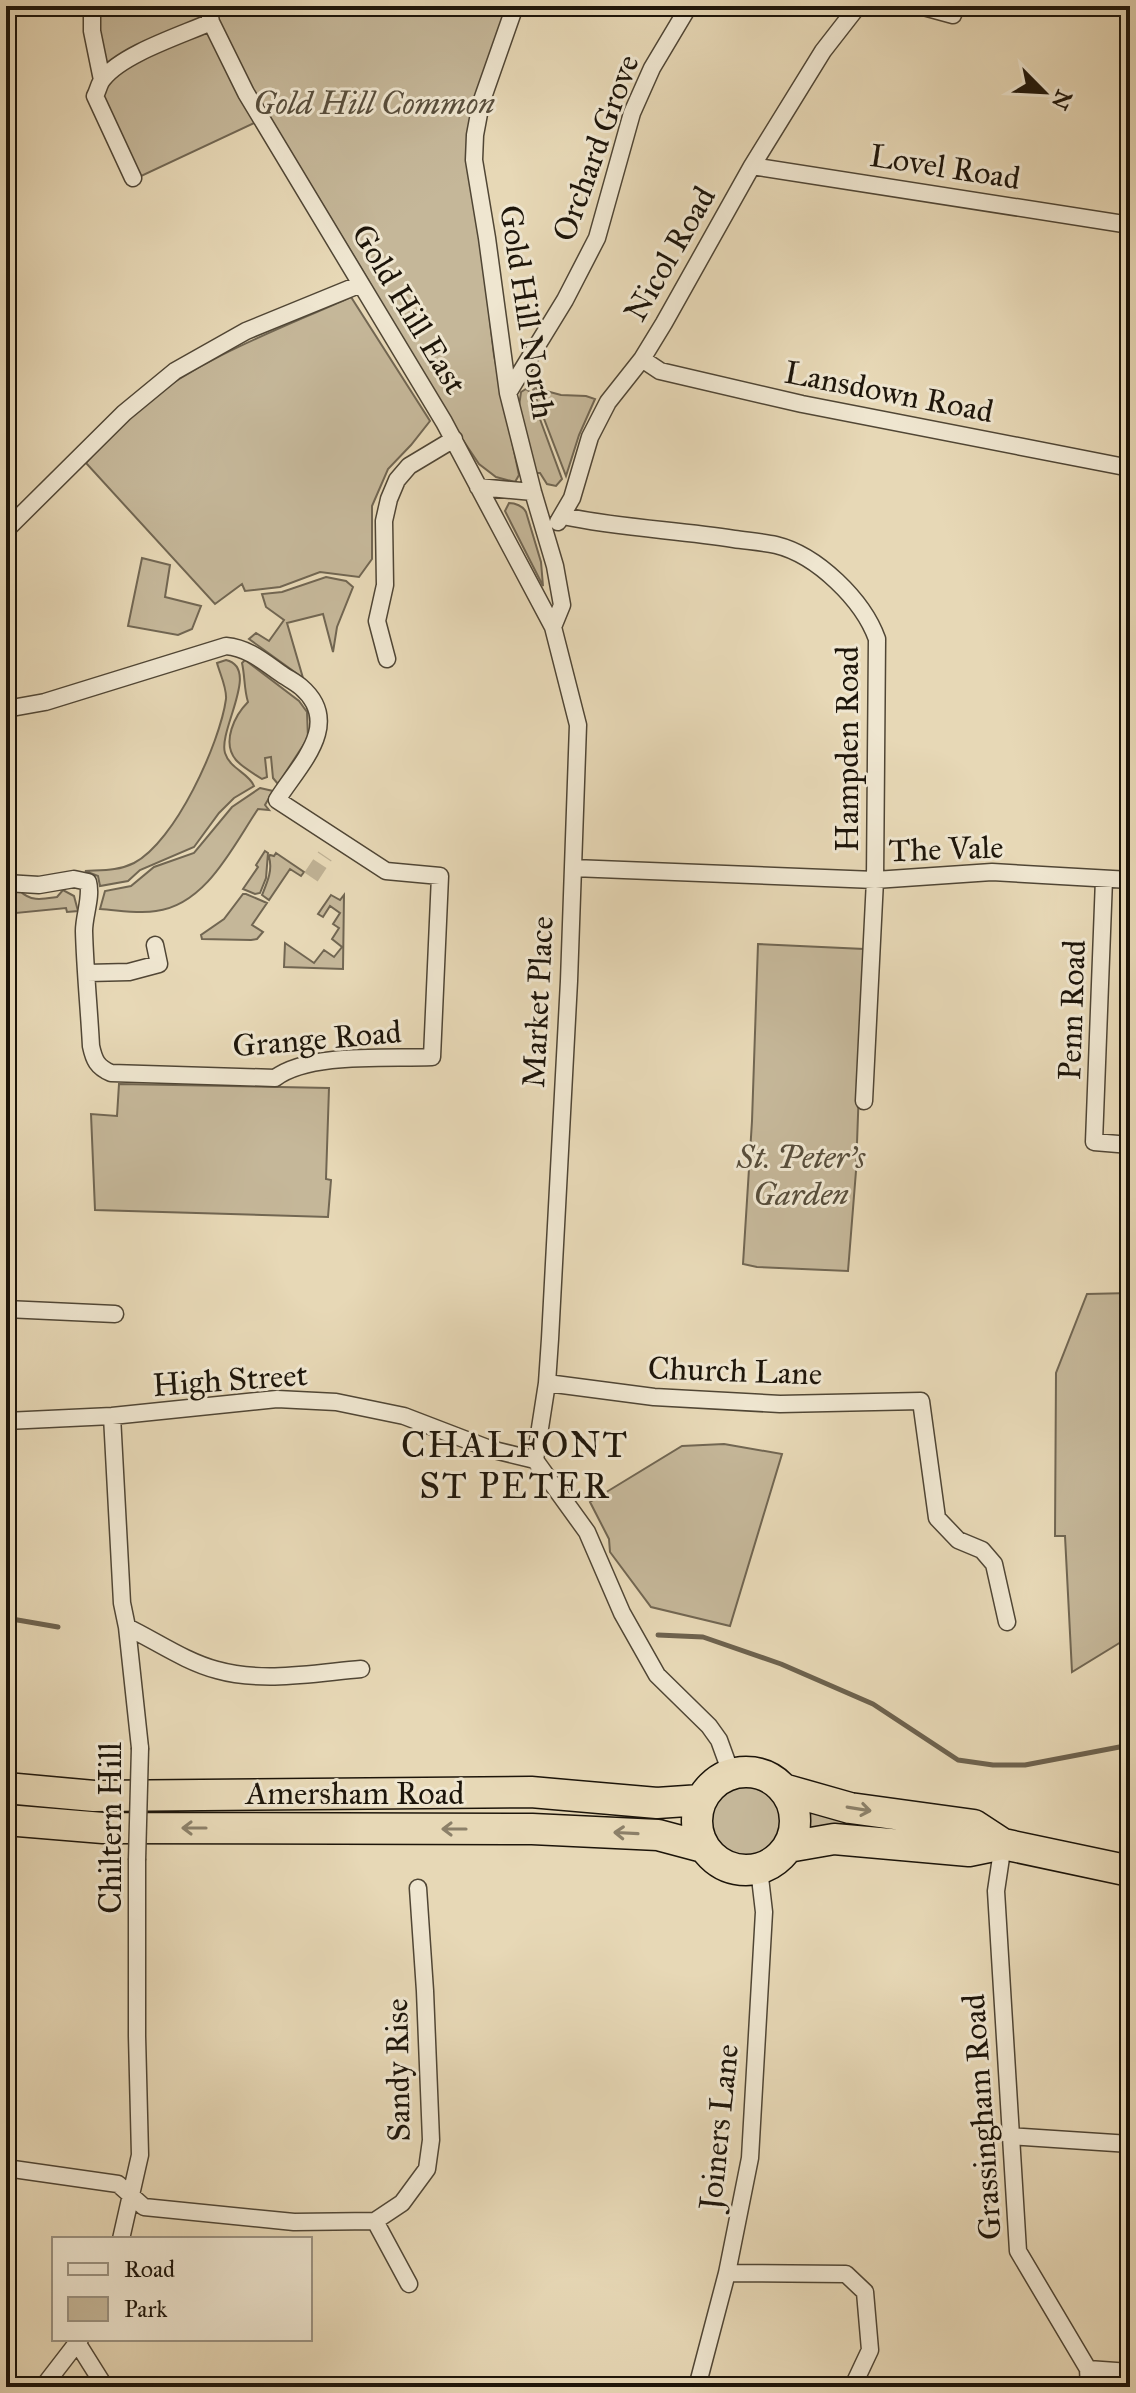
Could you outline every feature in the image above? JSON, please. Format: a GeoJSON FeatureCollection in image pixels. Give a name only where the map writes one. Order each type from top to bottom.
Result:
{"type":"FeatureCollection","features":[{"type":"Feature","properties":{"kind":"highway"},"geometry":{"type":"LineString","coordinates":[[731,1773],[760,1773],[783,1789],[791,1802],[795,1817],[794,1833],[788,1847],[780,1857],[759,1869],[743,1871],[713,1859],[703,1847],[697,1832],[696,1815],[701,1800],[708,1788],[731,1773]]}},
{"type":"Feature","properties":{"kind":"highway","name":"Amersham Road"},"geometry":{"type":"LineString","coordinates":[[6,1788],[94,1796],[531,1792],[657,1803],[701,1800]]}},
{"type":"Feature","properties":{"kind":"highway"},"geometry":{"type":"LineString","coordinates":[[783,1789],[850,1808],[974,1825],[1003,1844],[1130,1871]]}},
{"type":"Feature","properties":{"kind":"highway","name":"Amersham Road"},"geometry":{"type":"LineString","coordinates":[[6,1820],[103,1828],[548,1830],[658,1835],[703,1847]]}},
{"type":"Feature","properties":{"kind":"highway"},"geometry":{"type":"LineString","coordinates":[[788,1847],[834,1839],[969,1851],[1003,1844]]}},
{"type":"Feature","properties":{"kind":"street"},"geometry":{"type":"LineString","coordinates":[[92,6],[92,31],[102,80],[95,96],[133,178]]}},
{"type":"Feature","properties":{"kind":"street","name":"Gold Hill North"},"geometry":{"type":"LineString","coordinates":[[515,6],[481,103],[474,160],[508,393],[555,566],[562,605],[553,627]]}},
{"type":"Feature","properties":{"kind":"street","name":"Orchard Grove"},"geometry":{"type":"LineString","coordinates":[[508,393],[565,300],[597,238],[632,113],[652,68],[689,6]]}},
{"type":"Feature","properties":{"kind":"street","name":"Nicol Road"},"geometry":{"type":"LineString","coordinates":[[547,535],[563,516],[572,498],[590,437],[608,402],[642,359],[752,166],[823,51],[858,6]]}},
{"type":"Feature","properties":{"kind":"street"},"geometry":{"type":"LineString","coordinates":[[920,6],[953,15]]}},
{"type":"Feature","properties":{"kind":"street","name":"Gold Hill East"},"geometry":{"type":"LineString","coordinates":[[102,80],[117,66],[209,14],[227,59],[246,93],[454,439],[553,627]]}},
{"type":"Feature","properties":{"kind":"street","name":"Lovel Road"},"geometry":{"type":"LineString","coordinates":[[752,166],[1130,225]]}},
{"type":"Feature","properties":{"kind":"street"},"geometry":{"type":"LineString","coordinates":[[6,530],[124,413],[175,371],[246,331],[361,284]]}},
{"type":"Feature","properties":{"kind":"street","name":"Lansdown Road"},"geometry":{"type":"LineString","coordinates":[[642,359],[660,371],[802,404],[1130,468]]}},
{"type":"Feature","properties":{"kind":"street"},"geometry":{"type":"LineString","coordinates":[[387,659],[377,621],[385,585],[384,521],[389,499],[397,480],[409,466],[454,439]]}},
{"type":"Feature","properties":{"kind":"street"},"geometry":{"type":"LineString","coordinates":[[478,487],[533,492]]}},
{"type":"Feature","properties":{"kind":"street","name":"Hampden Road"},"geometry":{"type":"LineString","coordinates":[[563,516],[776,545],[808,559],[845,590],[871,624],[877,639],[875,880],[864,1101]]}},
{"type":"Feature","properties":{"kind":"street","name":"Market Place"},"geometry":{"type":"LineString","coordinates":[[547,1383],[578,725],[553,627]]}},
{"type":"Feature","properties":{"kind":"street","name":"Grange Road"},"geometry":{"type":"LineString","coordinates":[[6,709],[45,702],[226,646],[248,651],[302,688],[313,702],[319,718],[319,732],[314,746],[277,800],[386,871],[440,876],[432,1057],[304,1063],[287,1069],[275,1078],[111,1073],[100,1068],[94,1058],[84,931],[90,889],[88,882],[74,879],[39,885],[6,883]]}},
{"type":"Feature","properties":{"kind":"street","name":"The Vale"},"geometry":{"type":"LineString","coordinates":[[573,868],[875,880],[992,872],[1130,880]]}},
{"type":"Feature","properties":{"kind":"street","name":"Penn Road"},"geometry":{"type":"LineString","coordinates":[[1104,879],[1094,1142],[1130,1145]]}},
{"type":"Feature","properties":{"kind":"street"},"geometry":{"type":"LineString","coordinates":[[87,973],[129,972],[159,964],[155,945]]}},
{"type":"Feature","properties":{"kind":"street"},"geometry":{"type":"LineString","coordinates":[[6,1309],[115,1314]]}},
{"type":"Feature","properties":{"kind":"street"},"geometry":{"type":"LineString","coordinates":[[547,1383],[535,1460],[587,1532],[622,1613],[657,1675],[709,1726],[719,1740],[731,1773]]}},
{"type":"Feature","properties":{"kind":"street","name":"Church Lane"},"geometry":{"type":"LineString","coordinates":[[547,1383],[654,1397],[758,1403],[921,1401],[937,1518],[958,1540],[982,1550],[994,1564],[1007,1622]]}},
{"type":"Feature","properties":{"kind":"street","name":"High Street"},"geometry":{"type":"LineString","coordinates":[[6,1421],[112,1416],[277,1399],[336,1402],[404,1416],[490,1449],[535,1460]]}},
{"type":"Feature","properties":{"kind":"street","name":"Chiltern Hill"},"geometry":{"type":"LineString","coordinates":[[112,1416],[122,1603],[140,1748],[137,1860],[140,2155],[121,2237]]}},
{"type":"Feature","properties":{"kind":"street"},"geometry":{"type":"LineString","coordinates":[[127,1627],[216,1670],[240,1675],[280,1676],[361,1669]]}},
{"type":"Feature","properties":{"kind":"street","name":"Grassingham Road"},"geometry":{"type":"LineString","coordinates":[[1003,1844],[996,1891],[1018,2251],[1088,2369]]}},
{"type":"Feature","properties":{"kind":"street","name":"Joiners Lane"},"geometry":{"type":"LineString","coordinates":[[697,2387],[727,2273],[750,2158],[764,1912],[759,1869]]}},
{"type":"Feature","properties":{"kind":"street","name":"Sandy Rise"},"geometry":{"type":"LineString","coordinates":[[375,2221],[402,2203],[427,2169],[431,2140],[418,1888]]}},
{"type":"Feature","properties":{"kind":"street"},"geometry":{"type":"LineString","coordinates":[[1009,2136],[1130,2144]]}},
{"type":"Feature","properties":{"kind":"street"},"geometry":{"type":"LineString","coordinates":[[6,2168],[118,2184],[144,2207],[294,2222],[375,2221],[409,2284]]}},
{"type":"Feature","properties":{"kind":"street"},"geometry":{"type":"LineString","coordinates":[[727,2273],[846,2274],[865,2292],[870,2350],[854,2384]]}},
{"type":"Feature","properties":{"kind":"street"},"geometry":{"type":"LineString","coordinates":[[43,2387],[79,2341],[105,2387]]}},
{"type":"Feature","properties":{"kind":"street"},"geometry":{"type":"LineString","coordinates":[[1089,2387],[1088,2369],[1130,2372]]}},
{"type":"Feature","properties":{"kind":"green space","name":"Gold Hill Common"},"geometry":{"type":"Polygon","coordinates":[[[95,6],[508,6],[471,117],[467,162],[482,251],[494,355],[519,475],[515,482],[496,477],[479,464],[440,406],[269,116],[137,178],[104,107],[95,6]]]}},
{"type":"Feature","properties":{"kind":"green space"},"geometry":{"type":"Polygon","coordinates":[[[351,297],[430,421],[388,469],[372,506],[372,559],[359,577],[320,572],[280,587],[245,591],[242,584],[215,604],[86,463],[134,412],[191,372],[351,297]]]}},
{"type":"Feature","properties":{"kind":"green space"},"geometry":{"type":"Polygon","coordinates":[[[526,389],[530,392],[562,479],[556,486],[547,484],[540,473],[535,473],[519,406],[521,392],[526,389]]]}},
{"type":"Feature","properties":{"kind":"green space"},"geometry":{"type":"Polygon","coordinates":[[[533,390],[595,399],[566,476],[533,390]]]}},
{"type":"Feature","properties":{"kind":"green space"},"geometry":{"type":"Polygon","coordinates":[[[509,503],[519,505],[526,512],[541,562],[543,586],[505,511],[509,503]]]}},
{"type":"Feature","properties":{"kind":"green space"},"geometry":{"type":"Polygon","coordinates":[[[142,558],[170,565],[165,597],[201,606],[192,629],[178,635],[128,626],[142,558]]]}},
{"type":"Feature","properties":{"kind":"green space"},"geometry":{"type":"Polygon","coordinates":[[[326,577],[346,581],[353,587],[337,627],[333,652],[323,614],[287,623],[303,678],[249,639],[256,633],[269,641],[284,620],[266,607],[262,594],[282,592],[326,577]]]}},
{"type":"Feature","properties":{"kind":"green space"},"geometry":{"type":"Polygon","coordinates":[[[226,660],[236,665],[240,675],[224,743],[225,753],[254,786],[234,798],[219,813],[194,847],[140,870],[128,881],[100,886],[98,876],[85,871],[122,867],[149,852],[165,835],[193,790],[222,718],[226,695],[217,663],[226,660]]]}},
{"type":"Feature","properties":{"kind":"green space"},"geometry":{"type":"Polygon","coordinates":[[[245,660],[299,701],[307,712],[308,738],[278,784],[273,778],[271,757],[265,758],[267,777],[262,779],[241,765],[232,753],[232,729],[248,702],[242,663],[245,660]]]}},
{"type":"Feature","properties":{"kind":"green space"},"geometry":{"type":"Polygon","coordinates":[[[260,788],[273,791],[265,805],[269,810],[258,809],[216,872],[190,898],[156,911],[100,909],[105,891],[131,886],[154,867],[194,853],[232,807],[260,788]]]}},
{"type":"Feature","properties":{"kind":"green space"},"geometry":{"type":"Polygon","coordinates":[[[265,851],[268,853],[266,878],[260,893],[255,894],[243,889],[265,851]]]}},
{"type":"Feature","properties":{"kind":"green space"},"geometry":{"type":"Polygon","coordinates":[[[276,853],[304,872],[301,876],[290,869],[269,900],[262,895],[270,872],[269,857],[276,853]]]}},
{"type":"Feature","properties":{"kind":"green space"},"geometry":{"type":"Polygon","coordinates":[[[6,890],[20,891],[28,897],[42,899],[57,897],[63,890],[74,896],[78,911],[67,912],[66,908],[6,914],[6,890]]]}},
{"type":"Feature","properties":{"kind":"green space"},"geometry":{"type":"Polygon","coordinates":[[[243,894],[267,903],[252,925],[263,932],[257,939],[202,939],[201,935],[224,919],[243,894]]]}},
{"type":"Feature","properties":{"kind":"green space"},"geometry":{"type":"Polygon","coordinates":[[[331,895],[340,900],[344,895],[343,969],[284,967],[285,943],[314,963],[324,950],[334,957],[342,947],[332,939],[339,928],[333,924],[340,913],[330,906],[323,917],[318,914],[331,895]]]}},
{"type":"Feature","properties":{"kind":"green space","name":"St. Peter's Garden"},"geometry":{"type":"Polygon","coordinates":[[[758,944],[864,949],[856,1171],[848,1271],[743,1264],[758,944]]]}},
{"type":"Feature","properties":{"kind":"green space"},"geometry":{"type":"Polygon","coordinates":[[[119,1084],[329,1088],[326,1179],[331,1180],[328,1217],[95,1210],[91,1114],[117,1116],[119,1084]]]}},
{"type":"Feature","properties":{"kind":"green space"},"geometry":{"type":"Polygon","coordinates":[[[1130,1293],[1130,1634],[1072,1672],[1065,1536],[1055,1536],[1056,1373],[1087,1294],[1130,1293]]]}},
{"type":"Feature","properties":{"kind":"green space"},"geometry":{"type":"Polygon","coordinates":[[[724,1444],[782,1454],[730,1626],[651,1607],[610,1552],[609,1539],[590,1502],[682,1446],[724,1444]]]}},
{"type":"Feature","properties":{"kind":"green space"},"geometry":{"type":"Polygon","coordinates":[[[746,1782],[760,1785],[772,1793],[780,1805],[783,1819],[780,1833],[772,1845],[760,1853],[746,1856],[732,1853],[720,1845],[712,1833],[709,1819],[712,1805],[720,1793],[732,1785],[746,1782]]]}},
{"type":"Feature","properties":{"kind":"green space"},"geometry":{"type":"Polygon","coordinates":[[[810,1812],[973,1834],[810,1831],[810,1812]]]}},
{"type":"Feature","properties":{"kind":"waterway"},"geometry":{"type":"LineString","coordinates":[[6,1618],[58,1627]]}},
{"type":"Feature","properties":{"kind":"waterway"},"geometry":{"type":"LineString","coordinates":[[658,1635],[703,1637],[781,1664],[873,1704],[958,1760],[1025,1765],[1130,1745]]}},
{"type":"Feature","properties":{"kind":"tunnel"},"geometry":{"type":"LineString","coordinates":[[311,877],[325,856]]}},
{"type":"Feature","properties":{"kind":"district","name":"CHALFONT ST PETER"},"geometry":{"type":"Point","coordinates":[515,1466]}}]}
